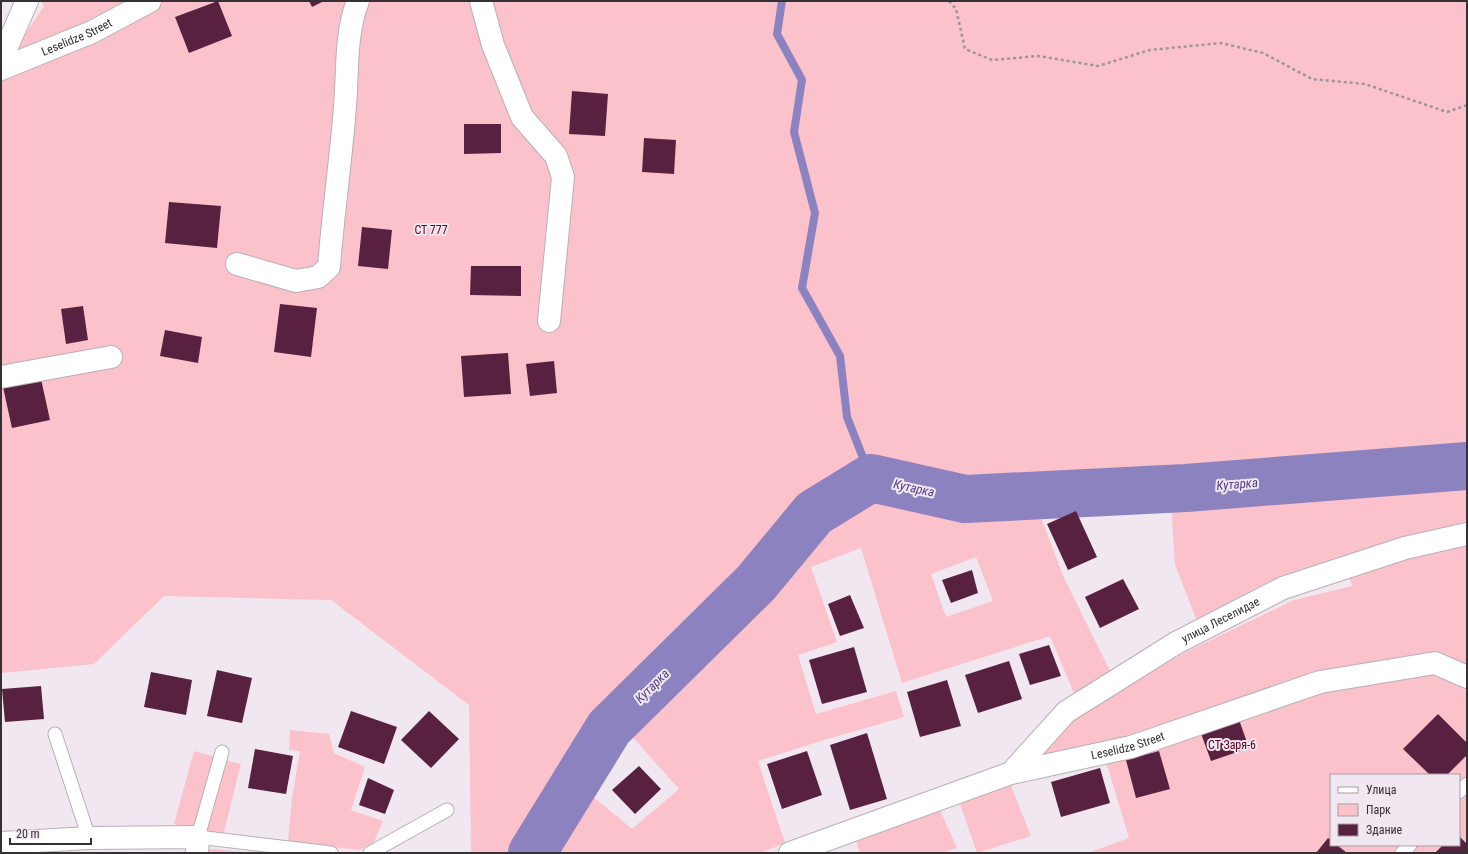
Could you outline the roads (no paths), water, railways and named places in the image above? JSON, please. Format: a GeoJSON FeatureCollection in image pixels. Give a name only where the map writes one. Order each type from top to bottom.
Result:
{"type":"FeatureCollection","features":[{"type":"Feature","properties":{"kind":"street"},"geometry":{"type":"LineString","coordinates":[[1,60],[27,1]]}},
{"type":"Feature","properties":{"kind":"street","name":"Leselidze Street"},"geometry":{"type":"LineString","coordinates":[[1,69],[92,32],[150,1]]}},
{"type":"Feature","properties":{"kind":"street"},"geometry":{"type":"LineString","coordinates":[[236,264],[296,281],[318,276],[328,267],[332,216],[345,107],[352,16],[358,1]]}},
{"type":"Feature","properties":{"kind":"street"},"geometry":{"type":"LineString","coordinates":[[481,1],[493,45],[522,117],[556,156],[562,177],[549,321]]}},
{"type":"Feature","properties":{"kind":"street"},"geometry":{"type":"LineString","coordinates":[[1,377],[111,357]]}},
{"type":"Feature","properties":{"kind":"street","name":"улица Леселидзе"},"geometry":{"type":"LineString","coordinates":[[1011,773],[1066,712],[1196,633],[1282,588],[1405,548],[1467,534]]}},
{"type":"Feature","properties":{"kind":"street","name":"Leselidze Street"},"geometry":{"type":"LineString","coordinates":[[790,853],[1011,773],[1131,747],[1320,682],[1435,663],[1467,677]]}},
{"type":"Feature","properties":{"kind":"street"},"geometry":{"type":"LineString","coordinates":[[1,843],[89,838],[197,845]]}},
{"type":"Feature","properties":{"kind":"lane"},"geometry":{"type":"LineString","coordinates":[[55,734],[89,838]]}},
{"type":"Feature","properties":{"kind":"lane"},"geometry":{"type":"LineString","coordinates":[[222,752],[197,845],[331,853]]}},
{"type":"Feature","properties":{"kind":"lane"},"geometry":{"type":"LineString","coordinates":[[370,853],[447,810]]}},
{"type":"Feature","properties":{"kind":"waterway"},"geometry":{"type":"LineString","coordinates":[[782,1],[777,34],[802,80],[794,132],[815,213],[802,288],[840,356],[847,417],[871,478]]}},
{"type":"Feature","properties":{"kind":"waterway","name":"Кутарка"},"geometry":{"type":"LineString","coordinates":[[532,853],[609,728],[756,583],[814,513],[871,478],[965,499],[1186,488],[1467,466]]}},
{"type":"Feature","properties":{"kind":"park label","name":"СТ 777"},"geometry":{"type":"Point","coordinates":[431,230]}},
{"type":"Feature","properties":{"kind":"park label","name":"СТ Заря-6"},"geometry":{"type":"Point","coordinates":[1232,745]}}]}
